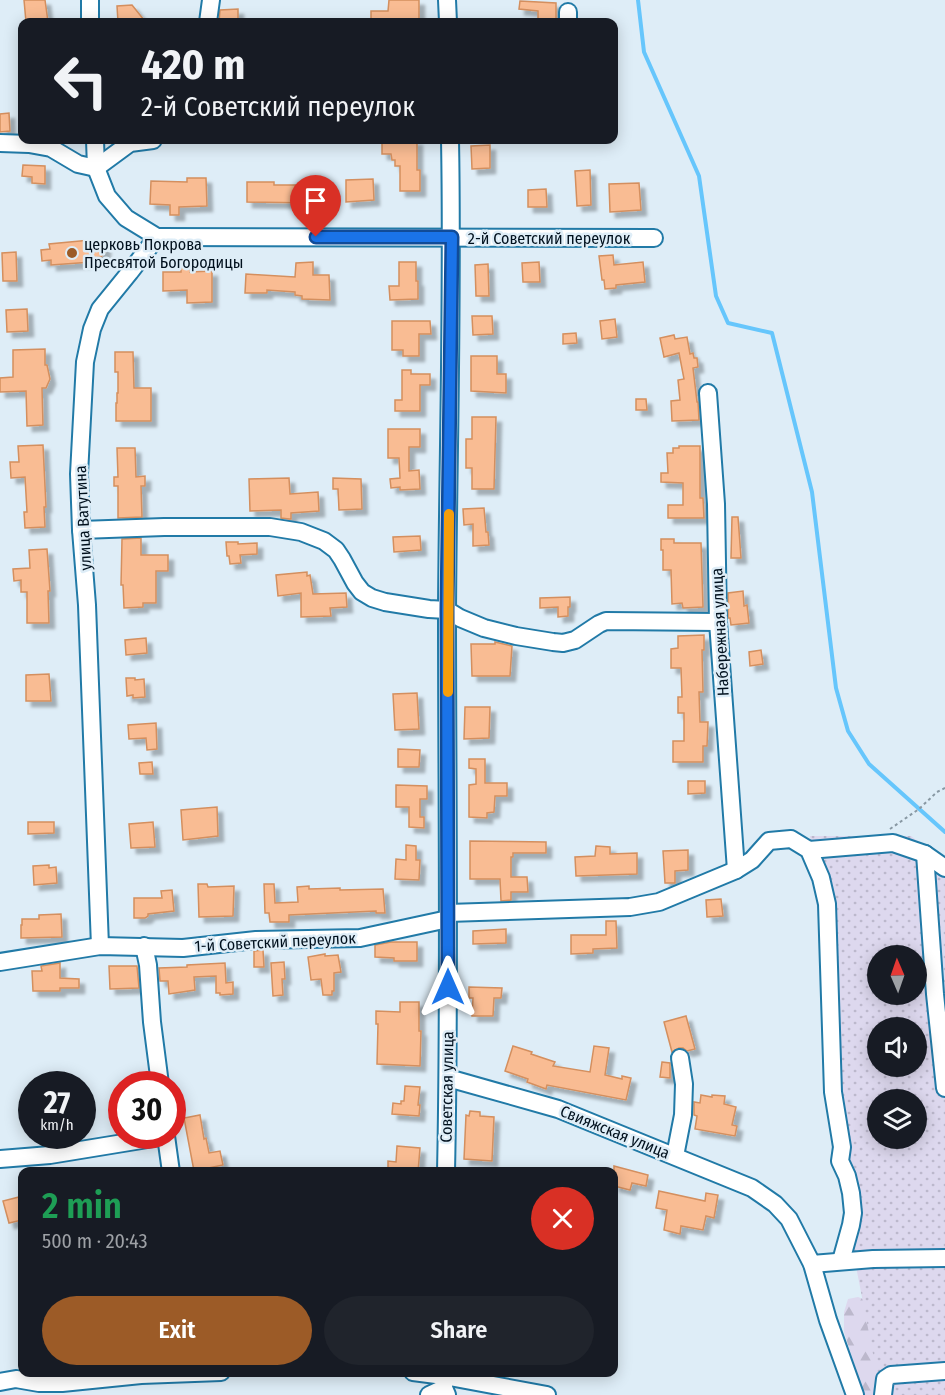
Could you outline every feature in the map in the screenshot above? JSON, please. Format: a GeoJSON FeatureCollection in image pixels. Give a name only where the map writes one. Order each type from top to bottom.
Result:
{"type":"FeatureCollection","features":[{"type":"Feature","properties":{"kind":"street"},"geometry":{"type":"LineString","coordinates":[[90,0],[90,18]]}},
{"type":"Feature","properties":{"kind":"street"},"geometry":{"type":"LineString","coordinates":[[209,18],[211,0]]}},
{"type":"Feature","properties":{"kind":"street"},"geometry":{"type":"LineString","coordinates":[[447,0],[448,18]]}},
{"type":"Feature","properties":{"kind":"street"},"geometry":{"type":"LineString","coordinates":[[0,143],[18,144]]}},
{"type":"Feature","properties":{"kind":"street"},"geometry":{"type":"LineString","coordinates":[[29,144],[51,147],[78,164],[96,168],[129,144]]}},
{"type":"Feature","properties":{"kind":"street"},"geometry":{"type":"LineString","coordinates":[[51,147],[58,144]]}},
{"type":"Feature","properties":{"kind":"street"},"geometry":{"type":"LineString","coordinates":[[95,144],[96,168],[107,196],[126,218],[157,237]]}},
{"type":"Feature","properties":{"kind":"street","name":"Советская улица"},"geometry":{"type":"LineString","coordinates":[[446,1167],[447,610],[452,237],[450,144]]}},
{"type":"Feature","properties":{"kind":"street","name":"2-й Советский переулок"},"geometry":{"type":"LineString","coordinates":[[157,237],[654,238]]}},
{"type":"Feature","properties":{"kind":"street","name":"улица Ватутина"},"geometry":{"type":"LineString","coordinates":[[100,946],[87,605],[79,474],[85,362],[92,329],[100,309],[157,237]]}},
{"type":"Feature","properties":{"kind":"street","name":"Набережная улица"},"geometry":{"type":"LineString","coordinates":[[708,393],[716,504],[718,622],[736,870]]}},
{"type":"Feature","properties":{"kind":"street"},"geometry":{"type":"LineString","coordinates":[[81,530],[270,526],[301,532],[324,541],[336,550],[355,583],[362,592],[372,598],[412,607],[447,610],[484,628],[516,636],[563,643],[575,640],[606,621],[718,622]]}},
{"type":"Feature","properties":{"kind":"street","name":"1-й Советский переулок"},"geometry":{"type":"LineString","coordinates":[[0,962],[100,946],[183,948],[256,940],[360,938],[448,916],[630,907],[659,902],[736,870],[752,860],[769,841],[791,838],[809,850]]}},
{"type":"Feature","properties":{"kind":"street"},"geometry":{"type":"LineString","coordinates":[[841,1261],[853,1213],[847,1176],[840,1161],[842,1147],[833,1092],[827,904],[809,850],[893,843],[925,854],[945,868]]}},
{"type":"Feature","properties":{"kind":"street"},"geometry":{"type":"LineString","coordinates":[[925,854],[935,994],[945,1089]]}},
{"type":"Feature","properties":{"kind":"street"},"geometry":{"type":"LineString","coordinates":[[144,946],[148,964],[158,1071]]}},
{"type":"Feature","properties":{"kind":"street"},"geometry":{"type":"LineString","coordinates":[[675,1156],[683,1115],[684,1084],[680,1058]]}},
{"type":"Feature","properties":{"kind":"street","name":"Свияжская улица"},"geometry":{"type":"LineString","coordinates":[[448,1078],[558,1109],[752,1188],[775,1204],[789,1219],[812,1264],[848,1391]]}},
{"type":"Feature","properties":{"kind":"street"},"geometry":{"type":"LineString","coordinates":[[0,1159],[50,1155],[108,1146]]}},
{"type":"Feature","properties":{"kind":"street"},"geometry":{"type":"LineString","coordinates":[[168,1149],[170,1167]]}},
{"type":"Feature","properties":{"kind":"street"},"geometry":{"type":"LineString","coordinates":[[812,1264],[873,1258],[945,1258]]}},
{"type":"Feature","properties":{"kind":"street"},"geometry":{"type":"LineString","coordinates":[[0,1370],[8,1381],[44,1389],[62,1383],[121,1377]]}},
{"type":"Feature","properties":{"kind":"street"},"geometry":{"type":"LineString","coordinates":[[883,1395],[885,1379],[891,1375],[945,1371]]}},
{"type":"Feature","properties":{"kind":"street"},"geometry":{"type":"LineString","coordinates":[[424,1377],[441,1385],[547,1395]]}},
{"type":"Feature","properties":{"kind":"path"},"geometry":{"type":"LineString","coordinates":[[866,845],[919,809],[937,792],[945,788]]}},
{"type":"Feature","properties":{"kind":"green space"},"geometry":{"type":"Polygon","coordinates":[[[810,836],[911,836],[945,863],[945,1395],[881,1395],[847,1220],[810,836]]]}},
{"type":"Feature","properties":{"kind":"green space"},"geometry":{"type":"Polygon","coordinates":[[[858,1297],[866,1300],[885,1323],[876,1395],[864,1395],[844,1332],[844,1312],[848,1299],[858,1297]]]}},
{"type":"Feature","properties":{"kind":"building"},"geometry":{"type":"Polygon","coordinates":[[[24,0],[45,0],[47,18],[26,18],[24,0]]]}},
{"type":"Feature","properties":{"kind":"building"},"geometry":{"type":"Polygon","coordinates":[[[389,0],[419,0],[419,18],[371,18],[371,11],[388,11],[389,0]]]}},
{"type":"Feature","properties":{"kind":"building"},"geometry":{"type":"Polygon","coordinates":[[[520,1],[556,3],[556,18],[538,18],[538,11],[519,9],[520,1]]]}},
{"type":"Feature","properties":{"kind":"building"},"geometry":{"type":"Polygon","coordinates":[[[132,5],[142,18],[118,18],[117,6],[132,5]]]}},
{"type":"Feature","properties":{"kind":"building"},"geometry":{"type":"Polygon","coordinates":[[[238,9],[238,18],[219,18],[220,10],[238,9]]]}},
{"type":"Feature","properties":{"kind":"building"},"geometry":{"type":"Polygon","coordinates":[[[9,113],[10,131],[0,132],[0,114],[9,113]]]}},
{"type":"Feature","properties":{"kind":"building"},"geometry":{"type":"Polygon","coordinates":[[[382,144],[417,144],[420,191],[400,191],[400,166],[395,166],[395,160],[392,160],[391,154],[382,154],[382,144]]]}},
{"type":"Feature","properties":{"kind":"building"},"geometry":{"type":"Polygon","coordinates":[[[490,145],[490,168],[472,169],[471,146],[490,145]]]}},
{"type":"Feature","properties":{"kind":"building"},"geometry":{"type":"Polygon","coordinates":[[[23,165],[45,166],[45,184],[32,183],[32,177],[22,176],[23,165]]]}},
{"type":"Feature","properties":{"kind":"building"},"geometry":{"type":"Polygon","coordinates":[[[590,170],[591,205],[577,206],[575,171],[590,170]]]}},
{"type":"Feature","properties":{"kind":"building"},"geometry":{"type":"Polygon","coordinates":[[[187,178],[206,178],[207,206],[179,207],[179,215],[170,215],[170,205],[150,204],[151,181],[187,182],[187,178]]]}},
{"type":"Feature","properties":{"kind":"building"},"geometry":{"type":"Polygon","coordinates":[[[373,179],[374,200],[346,202],[346,180],[373,179]]]}},
{"type":"Feature","properties":{"kind":"building"},"geometry":{"type":"Polygon","coordinates":[[[247,182],[274,182],[274,185],[316,185],[316,203],[247,202],[247,182]]]}},
{"type":"Feature","properties":{"kind":"building"},"geometry":{"type":"Polygon","coordinates":[[[639,183],[641,210],[610,212],[609,184],[639,183]]]}},
{"type":"Feature","properties":{"kind":"building"},"geometry":{"type":"Polygon","coordinates":[[[546,189],[547,207],[528,207],[528,190],[546,189]]]}},
{"type":"Feature","properties":{"kind":"building","name":"церковь Покрова Пресвятой Богородицы"},"geometry":{"type":"Polygon","coordinates":[[[90,240],[90,243],[100,242],[105,246],[105,252],[101,257],[91,258],[92,262],[51,265],[51,260],[42,261],[41,250],[50,249],[49,244],[90,240]]]}},
{"type":"Feature","properties":{"kind":"building"},"geometry":{"type":"Polygon","coordinates":[[[16,252],[17,281],[3,281],[2,253],[16,252]]]}},
{"type":"Feature","properties":{"kind":"building"},"geometry":{"type":"Polygon","coordinates":[[[613,255],[614,265],[643,262],[645,282],[616,285],[616,288],[605,289],[599,256],[613,255]]]}},
{"type":"Feature","properties":{"kind":"building"},"geometry":{"type":"Polygon","coordinates":[[[313,262],[313,275],[329,275],[330,300],[302,299],[302,296],[295,295],[295,292],[267,290],[267,293],[245,293],[246,274],[295,277],[296,263],[313,262]]]}},
{"type":"Feature","properties":{"kind":"building"},"geometry":{"type":"Polygon","coordinates":[[[399,262],[416,262],[418,299],[390,300],[389,286],[399,286],[399,262]]]}},
{"type":"Feature","properties":{"kind":"building"},"geometry":{"type":"Polygon","coordinates":[[[539,262],[540,282],[523,282],[522,263],[539,262]]]}},
{"type":"Feature","properties":{"kind":"building"},"geometry":{"type":"Polygon","coordinates":[[[488,264],[489,296],[476,296],[475,265],[488,264]]]}},
{"type":"Feature","properties":{"kind":"building"},"geometry":{"type":"Polygon","coordinates":[[[181,268],[190,268],[190,272],[212,271],[212,302],[187,303],[187,290],[163,291],[163,272],[181,272],[181,268]]]}},
{"type":"Feature","properties":{"kind":"building"},"geometry":{"type":"Polygon","coordinates":[[[27,309],[28,331],[7,332],[6,310],[27,309]]]}},
{"type":"Feature","properties":{"kind":"building"},"geometry":{"type":"Polygon","coordinates":[[[472,316],[492,316],[493,334],[473,335],[472,316]]]}},
{"type":"Feature","properties":{"kind":"building"},"geometry":{"type":"Polygon","coordinates":[[[615,319],[617,337],[602,339],[600,321],[615,319]]]}},
{"type":"Feature","properties":{"kind":"building"},"geometry":{"type":"Polygon","coordinates":[[[392,321],[430,321],[431,334],[419,334],[419,356],[403,356],[403,350],[392,350],[392,321]]]}},
{"type":"Feature","properties":{"kind":"building"},"geometry":{"type":"Polygon","coordinates":[[[576,333],[577,343],[563,344],[563,334],[576,333]]]}},
{"type":"Feature","properties":{"kind":"building"},"geometry":{"type":"Polygon","coordinates":[[[674,335],[675,339],[687,337],[690,354],[693,353],[694,358],[697,358],[698,367],[693,368],[699,420],[672,421],[671,401],[680,400],[678,380],[684,379],[679,353],[664,357],[660,338],[674,335]]]}},
{"type":"Feature","properties":{"kind":"building"},"geometry":{"type":"Polygon","coordinates":[[[45,349],[45,365],[47,365],[50,379],[46,388],[42,388],[43,425],[27,426],[26,391],[0,392],[0,378],[13,377],[13,350],[45,349]]]}},
{"type":"Feature","properties":{"kind":"building"},"geometry":{"type":"Polygon","coordinates":[[[115,352],[133,352],[134,388],[151,388],[151,421],[116,421],[118,372],[115,372],[115,352]]]}},
{"type":"Feature","properties":{"kind":"building"},"geometry":{"type":"Polygon","coordinates":[[[471,356],[497,356],[497,374],[506,374],[506,393],[471,391],[471,356]]]}},
{"type":"Feature","properties":{"kind":"building"},"geometry":{"type":"Polygon","coordinates":[[[402,370],[411,370],[411,374],[430,374],[430,385],[420,385],[420,411],[395,411],[395,400],[402,400],[402,370]]]}},
{"type":"Feature","properties":{"kind":"building"},"geometry":{"type":"Polygon","coordinates":[[[636,399],[646,399],[647,410],[636,410],[636,399]]]}},
{"type":"Feature","properties":{"kind":"building"},"geometry":{"type":"Polygon","coordinates":[[[472,417],[496,417],[494,489],[472,489],[472,468],[466,468],[466,439],[472,439],[472,417]]]}},
{"type":"Feature","properties":{"kind":"building"},"geometry":{"type":"Polygon","coordinates":[[[388,429],[420,429],[420,447],[409,447],[409,471],[419,470],[420,489],[391,488],[390,479],[400,478],[399,458],[388,458],[388,429]]]}},
{"type":"Feature","properties":{"kind":"building"},"geometry":{"type":"Polygon","coordinates":[[[43,445],[45,527],[25,528],[24,512],[27,512],[25,477],[11,478],[10,462],[19,462],[18,446],[43,445]]]}},
{"type":"Feature","properties":{"kind":"building"},"geometry":{"type":"Polygon","coordinates":[[[679,446],[700,446],[700,498],[703,498],[704,518],[668,518],[668,505],[683,505],[683,483],[661,482],[661,473],[668,473],[667,453],[673,453],[673,448],[679,448],[679,446]]]}},
{"type":"Feature","properties":{"kind":"building"},"geometry":{"type":"Polygon","coordinates":[[[117,448],[135,448],[136,477],[145,476],[145,486],[141,486],[142,517],[118,518],[118,486],[114,486],[114,477],[118,477],[117,448]]]}},
{"type":"Feature","properties":{"kind":"building"},"geometry":{"type":"Polygon","coordinates":[[[289,478],[290,494],[318,492],[319,511],[291,513],[291,519],[289,519],[281,518],[281,510],[250,511],[249,479],[289,478]]]}},
{"type":"Feature","properties":{"kind":"building"},"geometry":{"type":"Polygon","coordinates":[[[333,478],[361,479],[362,509],[339,510],[338,489],[333,489],[333,478]]]}},
{"type":"Feature","properties":{"kind":"building"},"geometry":{"type":"Polygon","coordinates":[[[484,508],[489,545],[473,546],[473,524],[464,525],[463,509],[484,508]]]}},
{"type":"Feature","properties":{"kind":"building"},"geometry":{"type":"Polygon","coordinates":[[[732,517],[738,517],[741,558],[731,558],[732,517]]]}},
{"type":"Feature","properties":{"kind":"building"},"geometry":{"type":"Polygon","coordinates":[[[420,536],[421,550],[394,552],[393,537],[420,536]]]}},
{"type":"Feature","properties":{"kind":"building"},"geometry":{"type":"Polygon","coordinates":[[[141,538],[141,555],[168,555],[168,571],[156,571],[156,603],[143,603],[143,607],[124,608],[123,585],[121,585],[122,539],[141,538]]]}},
{"type":"Feature","properties":{"kind":"building"},"geometry":{"type":"Polygon","coordinates":[[[661,539],[674,539],[674,543],[701,543],[703,607],[683,608],[682,603],[672,604],[671,570],[663,570],[661,539]]]}},
{"type":"Feature","properties":{"kind":"building"},"geometry":{"type":"Polygon","coordinates":[[[226,542],[257,543],[257,554],[240,555],[241,563],[230,564],[226,542]]]}},
{"type":"Feature","properties":{"kind":"building"},"geometry":{"type":"Polygon","coordinates":[[[47,549],[50,591],[48,591],[49,623],[27,623],[27,592],[21,592],[21,580],[14,581],[13,569],[30,568],[29,550],[47,549]]]}},
{"type":"Feature","properties":{"kind":"building"},"geometry":{"type":"Polygon","coordinates":[[[307,572],[307,576],[310,575],[313,594],[346,593],[347,607],[330,608],[331,616],[301,617],[301,593],[278,596],[276,575],[307,572]]]}},
{"type":"Feature","properties":{"kind":"building"},"geometry":{"type":"Polygon","coordinates":[[[743,591],[749,623],[731,625],[730,618],[728,618],[728,593],[743,591]]]}},
{"type":"Feature","properties":{"kind":"building"},"geometry":{"type":"Polygon","coordinates":[[[570,597],[568,616],[558,617],[558,607],[540,608],[540,598],[570,597]]]}},
{"type":"Feature","properties":{"kind":"building"},"geometry":{"type":"Polygon","coordinates":[[[704,635],[703,692],[699,692],[700,722],[708,722],[707,746],[703,746],[703,762],[673,762],[673,741],[684,741],[684,713],[678,713],[678,697],[682,697],[681,668],[671,668],[671,649],[678,648],[678,636],[704,635]]]}},
{"type":"Feature","properties":{"kind":"building"},"geometry":{"type":"Polygon","coordinates":[[[146,638],[147,653],[126,655],[125,640],[146,638]]]}},
{"type":"Feature","properties":{"kind":"building"},"geometry":{"type":"Polygon","coordinates":[[[495,642],[512,646],[510,676],[472,676],[471,644],[495,644],[495,642]]]}},
{"type":"Feature","properties":{"kind":"building"},"geometry":{"type":"Polygon","coordinates":[[[761,650],[763,664],[750,666],[749,652],[761,650]]]}},
{"type":"Feature","properties":{"kind":"building"},"geometry":{"type":"Polygon","coordinates":[[[49,674],[51,701],[26,701],[26,675],[49,674]]]}},
{"type":"Feature","properties":{"kind":"building"},"geometry":{"type":"Polygon","coordinates":[[[126,678],[144,679],[145,697],[127,696],[126,678]]]}},
{"type":"Feature","properties":{"kind":"building"},"geometry":{"type":"Polygon","coordinates":[[[417,693],[419,729],[395,730],[393,694],[417,693]]]}},
{"type":"Feature","properties":{"kind":"building"},"geometry":{"type":"Polygon","coordinates":[[[465,707],[490,707],[489,738],[464,739],[465,707]]]}},
{"type":"Feature","properties":{"kind":"building"},"geometry":{"type":"Polygon","coordinates":[[[156,723],[157,749],[147,750],[146,738],[129,739],[128,725],[156,723]]]}},
{"type":"Feature","properties":{"kind":"building"},"geometry":{"type":"Polygon","coordinates":[[[398,749],[420,750],[419,767],[398,767],[398,749]]]}},
{"type":"Feature","properties":{"kind":"building"},"geometry":{"type":"Polygon","coordinates":[[[469,759],[485,759],[485,783],[507,783],[507,796],[495,796],[494,812],[487,813],[487,818],[469,817],[469,785],[476,784],[476,769],[469,768],[469,759]]]}},
{"type":"Feature","properties":{"kind":"building"},"geometry":{"type":"Polygon","coordinates":[[[152,762],[153,774],[140,774],[139,763],[152,762]]]}},
{"type":"Feature","properties":{"kind":"building"},"geometry":{"type":"Polygon","coordinates":[[[688,781],[705,781],[705,793],[688,794],[688,781]]]}},
{"type":"Feature","properties":{"kind":"building"},"geometry":{"type":"Polygon","coordinates":[[[396,785],[427,786],[427,799],[420,799],[420,817],[424,817],[424,828],[409,827],[409,807],[396,807],[396,785]]]}},
{"type":"Feature","properties":{"kind":"building"},"geometry":{"type":"Polygon","coordinates":[[[217,807],[218,836],[183,840],[181,810],[217,807]]]}},
{"type":"Feature","properties":{"kind":"building"},"geometry":{"type":"Polygon","coordinates":[[[28,822],[54,822],[54,833],[28,834],[28,822]]]}},
{"type":"Feature","properties":{"kind":"building"},"geometry":{"type":"Polygon","coordinates":[[[153,822],[155,847],[131,848],[129,824],[153,822]]]}},
{"type":"Feature","properties":{"kind":"building"},"geometry":{"type":"Polygon","coordinates":[[[470,841],[546,842],[546,853],[513,853],[511,857],[511,877],[527,877],[528,892],[511,892],[511,900],[501,901],[500,879],[470,879],[470,841]]]}},
{"type":"Feature","properties":{"kind":"building"},"geometry":{"type":"Polygon","coordinates":[[[406,845],[416,846],[416,860],[420,860],[419,880],[395,879],[396,859],[406,860],[406,845]]]}},
{"type":"Feature","properties":{"kind":"building"},"geometry":{"type":"Polygon","coordinates":[[[596,846],[610,847],[610,854],[637,853],[637,874],[576,876],[575,857],[595,856],[596,846]]]}},
{"type":"Feature","properties":{"kind":"building"},"geometry":{"type":"Polygon","coordinates":[[[688,850],[688,870],[675,871],[675,883],[665,883],[663,851],[688,850]]]}},
{"type":"Feature","properties":{"kind":"building"},"geometry":{"type":"Polygon","coordinates":[[[49,865],[49,868],[56,867],[57,883],[34,885],[33,866],[49,865]]]}},
{"type":"Feature","properties":{"kind":"building"},"geometry":{"type":"Polygon","coordinates":[[[198,884],[207,884],[208,887],[234,886],[233,916],[199,917],[198,884]]]}},
{"type":"Feature","properties":{"kind":"building"},"geometry":{"type":"Polygon","coordinates":[[[264,884],[274,884],[275,903],[298,902],[297,887],[340,888],[340,890],[383,889],[385,913],[376,913],[376,911],[289,915],[289,922],[270,922],[269,913],[265,913],[264,884]]]}},
{"type":"Feature","properties":{"kind":"building"},"geometry":{"type":"Polygon","coordinates":[[[172,890],[174,911],[148,914],[145,918],[134,918],[134,898],[162,898],[161,891],[172,890]]]}},
{"type":"Feature","properties":{"kind":"building"},"geometry":{"type":"Polygon","coordinates":[[[721,899],[723,916],[707,917],[706,900],[721,899]]]}},
{"type":"Feature","properties":{"kind":"building"},"geometry":{"type":"Polygon","coordinates":[[[61,914],[62,937],[21,938],[22,919],[39,919],[39,915],[61,914]]]}},
{"type":"Feature","properties":{"kind":"building"},"geometry":{"type":"Polygon","coordinates":[[[606,921],[616,921],[617,948],[593,949],[593,953],[571,954],[571,935],[606,935],[606,921]]]}},
{"type":"Feature","properties":{"kind":"building"},"geometry":{"type":"Polygon","coordinates":[[[506,929],[506,943],[473,944],[473,931],[506,929]]]}},
{"type":"Feature","properties":{"kind":"building"},"geometry":{"type":"Polygon","coordinates":[[[391,942],[417,942],[417,961],[394,961],[394,958],[375,957],[375,945],[391,942]]]}},
{"type":"Feature","properties":{"kind":"building"},"geometry":{"type":"Polygon","coordinates":[[[263,950],[264,967],[254,967],[254,951],[263,950]]]}},
{"type":"Feature","properties":{"kind":"building"},"geometry":{"type":"Polygon","coordinates":[[[325,954],[325,956],[338,955],[341,972],[334,973],[332,995],[323,995],[321,979],[311,980],[308,957],[325,954]]]}},
{"type":"Feature","properties":{"kind":"building"},"geometry":{"type":"Polygon","coordinates":[[[284,962],[283,995],[273,996],[271,963],[284,962]]]}},
{"type":"Feature","properties":{"kind":"building"},"geometry":{"type":"Polygon","coordinates":[[[60,963],[60,978],[79,979],[79,988],[33,991],[32,971],[42,971],[41,966],[60,963]]]}},
{"type":"Feature","properties":{"kind":"building"},"geometry":{"type":"Polygon","coordinates":[[[225,963],[226,983],[233,982],[233,994],[216,993],[216,976],[194,977],[195,990],[169,994],[168,981],[160,981],[159,968],[225,963]]]}},
{"type":"Feature","properties":{"kind":"building"},"geometry":{"type":"Polygon","coordinates":[[[109,966],[137,966],[139,988],[110,989],[109,966]]]}},
{"type":"Feature","properties":{"kind":"building"},"geometry":{"type":"Polygon","coordinates":[[[469,987],[502,988],[501,998],[494,998],[493,1016],[472,1016],[473,998],[469,998],[469,987]]]}},
{"type":"Feature","properties":{"kind":"building"},"geometry":{"type":"Polygon","coordinates":[[[400,1002],[419,1002],[420,1066],[377,1064],[376,1011],[400,1012],[400,1002]]]}},
{"type":"Feature","properties":{"kind":"building"},"geometry":{"type":"Polygon","coordinates":[[[686,1016],[695,1049],[687,1051],[679,1048],[672,1052],[664,1022],[686,1016]]]}},
{"type":"Feature","properties":{"kind":"building"},"geometry":{"type":"Polygon","coordinates":[[[513,1046],[555,1062],[553,1066],[590,1072],[594,1046],[609,1048],[605,1075],[622,1079],[622,1076],[631,1078],[626,1100],[547,1085],[546,1089],[527,1082],[528,1079],[505,1071],[513,1046]]]}},
{"type":"Feature","properties":{"kind":"building"},"geometry":{"type":"Polygon","coordinates":[[[662,1062],[670,1063],[670,1078],[660,1077],[662,1062]]]}},
{"type":"Feature","properties":{"kind":"building"},"geometry":{"type":"Polygon","coordinates":[[[405,1086],[420,1087],[419,1116],[392,1114],[393,1103],[401,1104],[401,1101],[404,1101],[405,1086]]]}},
{"type":"Feature","properties":{"kind":"building"},"geometry":{"type":"Polygon","coordinates":[[[701,1095],[725,1096],[724,1104],[736,1107],[732,1125],[737,1126],[735,1136],[695,1129],[697,1116],[694,1115],[694,1102],[700,1103],[701,1095]]]}},
{"type":"Feature","properties":{"kind":"building"},"geometry":{"type":"Polygon","coordinates":[[[470,1111],[480,1112],[480,1116],[494,1117],[492,1161],[464,1159],[466,1115],[469,1116],[470,1111]]]}},
{"type":"Feature","properties":{"kind":"building"},"geometry":{"type":"Polygon","coordinates":[[[200,1115],[209,1153],[220,1151],[223,1165],[193,1167],[186,1118],[200,1115]]]}},
{"type":"Feature","properties":{"kind":"building"},"geometry":{"type":"Polygon","coordinates":[[[397,1146],[420,1148],[418,1167],[388,1167],[388,1161],[396,1162],[397,1146]]]}},
{"type":"Feature","properties":{"kind":"building"},"geometry":{"type":"Polygon","coordinates":[[[618,1167],[648,1175],[646,1186],[632,1183],[630,1190],[618,1187],[618,1167]]]}},
{"type":"Feature","properties":{"kind":"building"},"geometry":{"type":"Polygon","coordinates":[[[659,1191],[705,1201],[706,1193],[718,1195],[714,1218],[706,1216],[703,1230],[681,1226],[680,1234],[664,1230],[667,1210],[656,1208],[659,1191]]]}},
{"type":"Feature","properties":{"kind":"building"},"geometry":{"type":"Polygon","coordinates":[[[18,1197],[18,1221],[9,1223],[3,1201],[18,1197]]]}},
{"type":"Feature","properties":{"kind":"waterway"},"geometry":{"type":"LineString","coordinates":[[638,0],[644,52],[699,176],[716,296],[728,323],[772,333],[812,492],[836,688],[848,731],[869,764],[945,832]]}},
{"type":"Feature","properties":{"kind":"slow traffic"},"geometry":{"type":"LineString","coordinates":[[448,692],[449,514]]}},
{"type":"Feature","properties":{"kind":"place","name":"церковь Покрова Пресвятой Богородицы"},"geometry":{"type":"Point","coordinates":[72,253]}},
{"type":"Feature","properties":{"kind":"route"},"geometry":{"type":"LineString","coordinates":[[316,237],[452,237],[447,610],[448,987]]}}]}
